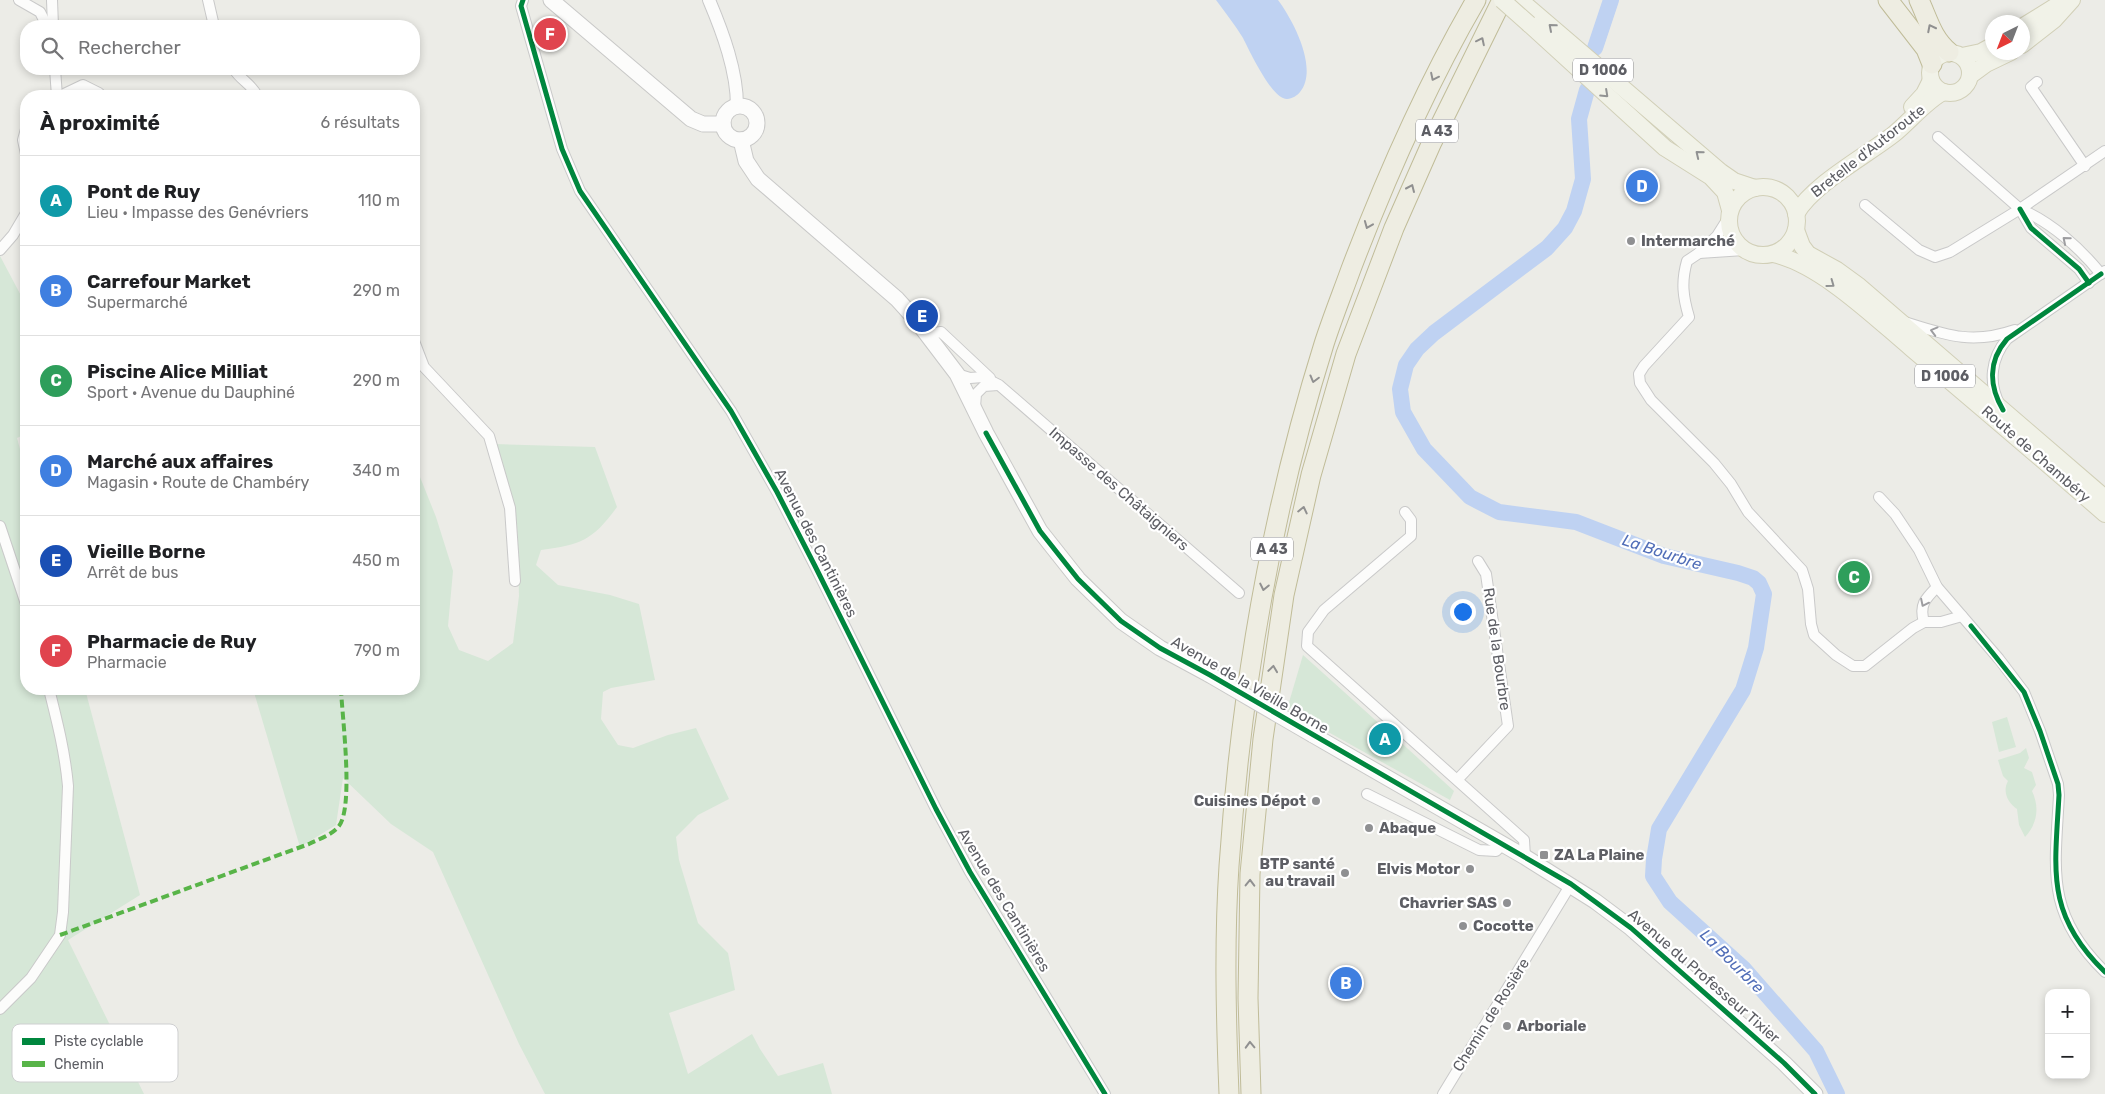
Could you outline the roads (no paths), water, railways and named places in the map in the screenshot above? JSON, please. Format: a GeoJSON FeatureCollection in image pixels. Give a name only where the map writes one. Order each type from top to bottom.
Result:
{"type":"FeatureCollection","features":[{"type":"Feature","properties":{"kind":"highway"},"geometry":{"type":"LineString","coordinates":[[1456,34],[1466,0]]}},
{"type":"Feature","properties":{"kind":"highway","name":"A 43"},"geometry":{"type":"LineString","coordinates":[[1229,1094],[1225,998],[1229,868],[1241,733],[1262,593],[1291,466],[1324,343],[1366,229],[1410,127],[1456,34],[1476,0]]}},
{"type":"Feature","properties":{"kind":"highway","name":"A 43"},"geometry":{"type":"LineString","coordinates":[[1252,1094],[1248,998],[1252,854],[1263,739],[1284,595],[1309,484],[1346,354],[1388,243],[1432,142],[1502,0]]}},
{"type":"Feature","properties":{"kind":"highway"},"geometry":{"type":"LineString","coordinates":[[1888,0],[1926,50],[1932,72]]}},
{"type":"Feature","properties":{"kind":"highway"},"geometry":{"type":"LineString","coordinates":[[1919,0],[1928,26],[1938,41],[1956,54]]}},
{"type":"Feature","properties":{"kind":"main road"},"geometry":{"type":"LineString","coordinates":[[551,0],[691,119],[703,124],[723,124]]}},
{"type":"Feature","properties":{"kind":"main road","name":"D 1006"},"geometry":{"type":"LineString","coordinates":[[1502,0],[1533,19],[1721,172],[1734,181],[1755,188]]}},
{"type":"Feature","properties":{"kind":"main road","name":"D 1006"},"geometry":{"type":"LineString","coordinates":[[1520,0],[1533,19],[1665,148],[1711,177],[1725,192],[1730,213]]}},
{"type":"Feature","properties":{"kind":"main road"},"geometry":{"type":"LineString","coordinates":[[2030,22],[2066,0]]}},
{"type":"Feature","properties":{"kind":"main road"},"geometry":{"type":"LineString","coordinates":[[2030,39],[2054,20],[2072,0]]}},
{"type":"Feature","properties":{"kind":"main road"},"geometry":{"type":"LineString","coordinates":[[1985,50],[1936,58],[1932,72],[1936,88],[1944,92],[1958,92],[1964,88],[1971,75],[1994,60]]}},
{"type":"Feature","properties":{"kind":"main road"},"geometry":{"type":"LineString","coordinates":[[1956,54],[1967,61],[1971,75]]}},
{"type":"Feature","properties":{"kind":"main road","name":"Bretelle d'Autoroute"},"geometry":{"type":"LineString","coordinates":[[1782,193],[1796,192],[1805,188],[1898,120],[1924,94],[1932,72]]}},
{"type":"Feature","properties":{"kind":"main road","name":"Bretelle d'Autoroute"},"geometry":{"type":"LineString","coordinates":[[1796,222],[1805,201],[1894,134],[1930,101],[1944,92]]}},
{"type":"Feature","properties":{"kind":"main road"},"geometry":{"type":"LineString","coordinates":[[737,106],[748,108],[757,120],[756,130],[753,135],[741,140],[729,136],[723,124],[728,111],[737,106]]}},
{"type":"Feature","properties":{"kind":"main road","name":"Avenue de la Vieille Borne"},"geometry":{"type":"LineString","coordinates":[[741,140],[746,161],[758,179],[897,299],[927,334],[957,374],[1040,531],[1078,579],[1122,621],[1160,648],[1571,884]]}},
{"type":"Feature","properties":{"kind":"main road"},"geometry":{"type":"LineString","coordinates":[[1755,188],[1769,188],[1782,193],[1793,206],[1796,222],[1788,245],[1774,254],[1758,255],[1744,250],[1735,241],[1730,230],[1730,213],[1736,200],[1745,192],[1755,188]]}},
{"type":"Feature","properties":{"kind":"main road","name":"Route de Chambéry"},"geometry":{"type":"LineString","coordinates":[[1796,222],[1802,246],[1808,254],[1837,270],[1852,281],[2105,498]]}},
{"type":"Feature","properties":{"kind":"main road","name":"Route de Chambéry"},"geometry":{"type":"LineString","coordinates":[[1774,254],[1797,261],[1858,304],[1981,406],[2105,514]]}},
{"type":"Feature","properties":{"kind":"main road","name":"Avenue du Professeur Tixier"},"geometry":{"type":"LineString","coordinates":[[1571,884],[1631,928],[1784,1063],[1815,1094]]}},
{"type":"Feature","properties":{"kind":"street"},"geometry":{"type":"LineString","coordinates":[[19,0],[40,12],[44,20]]}},
{"type":"Feature","properties":{"kind":"street"},"geometry":{"type":"LineString","coordinates":[[52,0],[53,20]]}},
{"type":"Feature","properties":{"kind":"street"},"geometry":{"type":"LineString","coordinates":[[208,0],[213,20]]}},
{"type":"Feature","properties":{"kind":"street","name":"Avenue des Cantinières"},"geometry":{"type":"LineString","coordinates":[[523,0],[521,6],[562,149],[580,191],[731,411],[782,501],[921,782],[970,872],[1105,1094]]}},
{"type":"Feature","properties":{"kind":"street"},"geometry":{"type":"LineString","coordinates":[[709,0],[730,60],[737,93],[737,106]]}},
{"type":"Feature","properties":{"kind":"street"},"geometry":{"type":"LineString","coordinates":[[56,75],[58,90]]}},
{"type":"Feature","properties":{"kind":"street"},"geometry":{"type":"LineString","coordinates":[[237,75],[254,90]]}},
{"type":"Feature","properties":{"kind":"street"},"geometry":{"type":"LineString","coordinates":[[2038,82],[2031,87],[2085,166]]}},
{"type":"Feature","properties":{"kind":"street"},"geometry":{"type":"LineString","coordinates":[[72,90],[83,85],[91,90]]}},
{"type":"Feature","properties":{"kind":"street"},"geometry":{"type":"LineString","coordinates":[[1938,137],[2020,210],[2031,228],[2080,269],[2089,283]]}},
{"type":"Feature","properties":{"kind":"street"},"geometry":{"type":"LineString","coordinates":[[1865,205],[1919,250],[1935,257],[1950,252],[2020,210],[2105,151]]}},
{"type":"Feature","properties":{"kind":"street"},"geometry":{"type":"LineString","coordinates":[[2003,410],[1996,398],[1992,370],[2000,348],[2007,339],[2103,272],[2040,218],[2020,210]]}},
{"type":"Feature","properties":{"kind":"street"},"geometry":{"type":"LineString","coordinates":[[1730,213],[1717,236],[1699,253],[1687,261],[1682,280],[1689,318],[1644,366],[1639,374],[1640,383],[1650,400],[1714,463],[1731,484],[1748,512],[1766,534],[1789,554],[1802,570],[1808,589],[1811,624],[1814,635],[1836,655],[1854,666],[1865,666],[1913,628],[1924,622],[1942,622],[1962,616]]}},
{"type":"Feature","properties":{"kind":"street"},"geometry":{"type":"LineString","coordinates":[[0,250],[20,223]]}},
{"type":"Feature","properties":{"kind":"street"},"geometry":{"type":"LineString","coordinates":[[1699,253],[1744,250]]}},
{"type":"Feature","properties":{"kind":"street"},"geometry":{"type":"LineString","coordinates":[[1897,320],[1954,336],[1972,338],[1990,338],[2025,326]]}},
{"type":"Feature","properties":{"kind":"street"},"geometry":{"type":"LineString","coordinates":[[927,334],[941,332],[998,385]]}},
{"type":"Feature","properties":{"kind":"street"},"geometry":{"type":"LineString","coordinates":[[420,357],[424,367],[489,436],[510,508],[515,581]]}},
{"type":"Feature","properties":{"kind":"street","name":"Impasse des Châtaigniers"},"geometry":{"type":"LineString","coordinates":[[957,374],[970,378],[983,376],[998,385],[1239,593]]}},
{"type":"Feature","properties":{"kind":"street"},"geometry":{"type":"LineString","coordinates":[[975,410],[976,394],[984,386],[998,385]]}},
{"type":"Feature","properties":{"kind":"street"},"geometry":{"type":"LineString","coordinates":[[1879,497],[1895,514],[1918,550],[1937,588],[1999,659],[2024,692],[2040,731],[2059,795],[2055,862],[2056,888],[2063,912],[2083,949],[2105,972]]}},
{"type":"Feature","properties":{"kind":"street"},"geometry":{"type":"LineString","coordinates":[[1405,512],[1411,520],[1411,536],[1324,610],[1308,632],[1307,646],[1524,840],[1525,856]]}},
{"type":"Feature","properties":{"kind":"street"},"geometry":{"type":"LineString","coordinates":[[0,526],[20,586]]}},
{"type":"Feature","properties":{"kind":"street","name":"Rue de la Bourbre"},"geometry":{"type":"LineString","coordinates":[[1458,779],[1508,726],[1486,574],[1478,561]]}},
{"type":"Feature","properties":{"kind":"street"},"geometry":{"type":"LineString","coordinates":[[1924,622],[1921,611],[1922,604],[1937,588]]}},
{"type":"Feature","properties":{"kind":"street"},"geometry":{"type":"LineString","coordinates":[[0,1009],[31,978],[60,935],[63,912],[68,786],[60,732],[51,695]]}},
{"type":"Feature","properties":{"kind":"street"},"geometry":{"type":"LineString","coordinates":[[1367,794],[1479,850],[1496,851],[1503,844]]}},
{"type":"Feature","properties":{"kind":"street","name":"Chemin de Rosière"},"geometry":{"type":"LineString","coordinates":[[1443,1094],[1571,884]]}},
{"type":"Feature","properties":{"kind":"water"},"geometry":{"type":"Polygon","coordinates":[[[1216,0],[1278,0],[1297,32],[1305,58],[1307,71],[1305,82],[1297,95],[1285,99],[1272,88],[1260,71],[1240,33],[1216,0]]]}},
{"type":"Feature","properties":{"kind":"waterway","name":"La Bourbre"},"geometry":{"type":"LineString","coordinates":[[1595,48],[1611,0]]}},
{"type":"Feature","properties":{"kind":"waterway","name":"La Bourbre"},"geometry":{"type":"LineString","coordinates":[[1587,90],[1579,119],[1583,179],[1574,211],[1565,228],[1547,248],[1434,333],[1417,349],[1406,365],[1400,389],[1403,412],[1424,449],[1470,497],[1499,512],[1576,522],[1664,556],[1738,573],[1753,578],[1759,583],[1764,594],[1756,648],[1743,690],[1659,829],[1653,876],[1670,902],[1744,969],[1816,1051],[1837,1094]]}},
{"type":"Feature","properties":{"kind":"place","name":"Pharmacie de Ruy"},"geometry":{"type":"Point","coordinates":[550,34]}},
{"type":"Feature","properties":{"kind":"place","name":"Marché aux affaires"},"geometry":{"type":"Point","coordinates":[1642,186]}},
{"type":"Feature","properties":{"kind":"place","name":"Intermarché"},"geometry":{"type":"Point","coordinates":[1631,241]}},
{"type":"Feature","properties":{"kind":"place","name":"Vieille Borne"},"geometry":{"type":"Point","coordinates":[922,316]}},
{"type":"Feature","properties":{"kind":"place","name":"Piscine Alice Milliat"},"geometry":{"type":"Point","coordinates":[1854,577]}},
{"type":"Feature","properties":{"kind":"place","name":"Pont de Ruy"},"geometry":{"type":"Point","coordinates":[1385,739]}},
{"type":"Feature","properties":{"kind":"place","name":"Cuisines Dépot"},"geometry":{"type":"Point","coordinates":[1316,801]}},
{"type":"Feature","properties":{"kind":"place","name":"Abaque"},"geometry":{"type":"Point","coordinates":[1369,828]}},
{"type":"Feature","properties":{"kind":"place","name":"ZA La Plaine"},"geometry":{"type":"Point","coordinates":[1544,855]}},
{"type":"Feature","properties":{"kind":"place","name":"Elvis Motor"},"geometry":{"type":"Point","coordinates":[1470,869]}},
{"type":"Feature","properties":{"kind":"place","name":"BTP santé au travail"},"geometry":{"type":"Point","coordinates":[1345,873]}},
{"type":"Feature","properties":{"kind":"place","name":"Chavrier SAS"},"geometry":{"type":"Point","coordinates":[1507,903]}},
{"type":"Feature","properties":{"kind":"place","name":"Cocotte"},"geometry":{"type":"Point","coordinates":[1463,926]}},
{"type":"Feature","properties":{"kind":"place","name":"Carrefour Market"},"geometry":{"type":"Point","coordinates":[1346,983]}},
{"type":"Feature","properties":{"kind":"place","name":"Arboriale"},"geometry":{"type":"Point","coordinates":[1507,1026]}}]}
